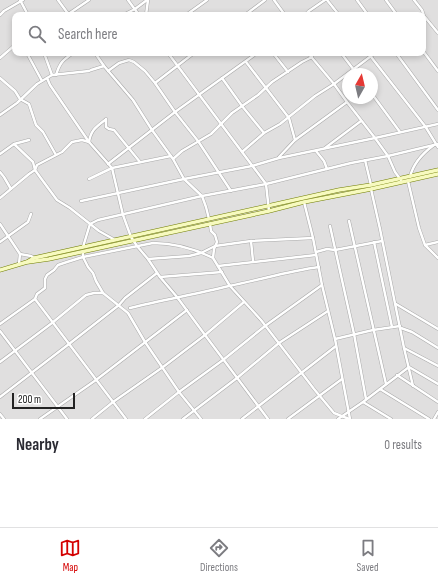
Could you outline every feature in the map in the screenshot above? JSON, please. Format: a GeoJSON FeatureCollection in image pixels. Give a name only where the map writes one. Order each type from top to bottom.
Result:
{"type":"FeatureCollection","features":[{"type":"Feature","properties":{"kind":"main road"},"geometry":{"type":"LineString","coordinates":[[409,179],[438,170]]}},
{"type":"Feature","properties":{"kind":"main road"},"geometry":{"type":"LineString","coordinates":[[35,259],[83,251],[303,200],[438,174]]}},
{"type":"Feature","properties":{"kind":"main road"},"geometry":{"type":"LineString","coordinates":[[0,270],[83,246],[115,240],[133,239]]}},
{"type":"Feature","properties":{"kind":"street"},"geometry":{"type":"LineString","coordinates":[[0,15],[21,0],[27,12]]}},
{"type":"Feature","properties":{"kind":"street"},"geometry":{"type":"LineString","coordinates":[[58,0],[66,12]]}},
{"type":"Feature","properties":{"kind":"street"},"geometry":{"type":"LineString","coordinates":[[72,12],[89,0]]}},
{"type":"Feature","properties":{"kind":"street"},"geometry":{"type":"LineString","coordinates":[[128,0],[137,12]]}},
{"type":"Feature","properties":{"kind":"street"},"geometry":{"type":"LineString","coordinates":[[129,12],[148,0]]}},
{"type":"Feature","properties":{"kind":"street"},"geometry":{"type":"LineString","coordinates":[[146,12],[148,0]]}},
{"type":"Feature","properties":{"kind":"street"},"geometry":{"type":"LineString","coordinates":[[190,12],[207,0]]}},
{"type":"Feature","properties":{"kind":"street"},"geometry":{"type":"LineString","coordinates":[[249,12],[265,0]]}},
{"type":"Feature","properties":{"kind":"street"},"geometry":{"type":"LineString","coordinates":[[274,0],[283,12]]}},
{"type":"Feature","properties":{"kind":"street"},"geometry":{"type":"LineString","coordinates":[[309,12],[326,0],[336,12]]}},
{"type":"Feature","properties":{"kind":"street"},"geometry":{"type":"LineString","coordinates":[[357,0],[366,12]]}},
{"type":"Feature","properties":{"kind":"street"},"geometry":{"type":"LineString","coordinates":[[386,0],[395,12]]}},
{"type":"Feature","properties":{"kind":"street"},"geometry":{"type":"LineString","coordinates":[[414,0],[423,12]]}},
{"type":"Feature","properties":{"kind":"street"},"geometry":{"type":"LineString","coordinates":[[426,19],[437,31]]}},
{"type":"Feature","properties":{"kind":"street"},"geometry":{"type":"LineString","coordinates":[[0,58],[12,48]]}},
{"type":"Feature","properties":{"kind":"street"},"geometry":{"type":"LineString","coordinates":[[426,55],[438,71]]}},
{"type":"Feature","properties":{"kind":"street"},"geometry":{"type":"LineString","coordinates":[[29,56],[42,81]]}},
{"type":"Feature","properties":{"kind":"street"},"geometry":{"type":"LineString","coordinates":[[45,56],[54,75]]}},
{"type":"Feature","properties":{"kind":"street"},"geometry":{"type":"LineString","coordinates":[[54,75],[58,66],[69,56]]}},
{"type":"Feature","properties":{"kind":"street"},"geometry":{"type":"LineString","coordinates":[[170,56],[266,184],[268,209]]}},
{"type":"Feature","properties":{"kind":"street"},"geometry":{"type":"LineString","coordinates":[[155,83],[190,56]]}},
{"type":"Feature","properties":{"kind":"street"},"geometry":{"type":"LineString","coordinates":[[108,164],[175,112],[253,56]]}},
{"type":"Feature","properties":{"kind":"street"},"geometry":{"type":"LineString","coordinates":[[275,56],[288,72]]}},
{"type":"Feature","properties":{"kind":"street"},"geometry":{"type":"LineString","coordinates":[[343,56],[352,68]]}},
{"type":"Feature","properties":{"kind":"street"},"geometry":{"type":"LineString","coordinates":[[356,68],[371,56],[425,126],[438,147]]}},
{"type":"Feature","properties":{"kind":"street"},"geometry":{"type":"LineString","coordinates":[[398,56],[438,110]]}},
{"type":"Feature","properties":{"kind":"street"},"geometry":{"type":"LineString","coordinates":[[98,57],[133,100],[172,158],[184,179],[202,196],[211,231],[215,235],[217,242],[214,249],[213,258]]}},
{"type":"Feature","properties":{"kind":"street"},"geometry":{"type":"LineString","coordinates":[[89,179],[112,168],[140,162],[172,158],[210,134],[232,113],[302,62],[312,57],[342,95]]}},
{"type":"Feature","properties":{"kind":"street"},"geometry":{"type":"LineString","coordinates":[[108,71],[119,63],[132,60],[145,72],[155,83],[175,112],[198,141],[231,190]]}},
{"type":"Feature","properties":{"kind":"street"},"geometry":{"type":"LineString","coordinates":[[246,62],[289,118],[295,140]]}},
{"type":"Feature","properties":{"kind":"street"},"geometry":{"type":"LineString","coordinates":[[0,115],[20,100],[37,84],[47,78],[54,75],[89,71],[104,66]]}},
{"type":"Feature","properties":{"kind":"street"},"geometry":{"type":"LineString","coordinates":[[0,78],[15,91],[20,100],[29,104],[36,125],[43,132],[56,155]]}},
{"type":"Feature","properties":{"kind":"street"},"geometry":{"type":"LineString","coordinates":[[47,78],[50,85],[89,142],[112,168],[123,214],[137,246],[268,419]]}},
{"type":"Feature","properties":{"kind":"street"},"geometry":{"type":"LineString","coordinates":[[222,78],[264,133]]}},
{"type":"Feature","properties":{"kind":"street"},"geometry":{"type":"LineString","coordinates":[[242,152],[264,133],[289,118],[315,96],[342,78]]}},
{"type":"Feature","properties":{"kind":"street"},"geometry":{"type":"LineString","coordinates":[[378,102],[400,132]]}},
{"type":"Feature","properties":{"kind":"street"},"geometry":{"type":"LineString","coordinates":[[279,158],[295,140],[344,104]]}},
{"type":"Feature","properties":{"kind":"street"},"geometry":{"type":"LineString","coordinates":[[348,104],[388,156],[395,172],[401,180]]}},
{"type":"Feature","properties":{"kind":"street"},"geometry":{"type":"LineString","coordinates":[[89,142],[90,135],[94,128],[106,119],[106,127],[114,130],[140,162]]}},
{"type":"Feature","properties":{"kind":"street"},"geometry":{"type":"LineString","coordinates":[[323,148],[361,121]]}},
{"type":"Feature","properties":{"kind":"street"},"geometry":{"type":"LineString","coordinates":[[81,201],[252,166],[323,148],[438,124]]}},
{"type":"Feature","properties":{"kind":"street"},"geometry":{"type":"LineString","coordinates":[[0,154],[14,144],[30,140]]}},
{"type":"Feature","properties":{"kind":"street"},"geometry":{"type":"LineString","coordinates":[[0,198],[36,170],[37,165],[62,152],[72,142],[82,140],[89,142]]}},
{"type":"Feature","properties":{"kind":"street"},"geometry":{"type":"LineString","coordinates":[[14,144],[34,162],[36,170],[47,188],[57,200],[70,208],[99,231],[115,240]]}},
{"type":"Feature","properties":{"kind":"street"},"geometry":{"type":"LineString","coordinates":[[83,246],[90,224],[98,220],[202,196],[266,184],[437,144]]}},
{"type":"Feature","properties":{"kind":"street"},"geometry":{"type":"LineString","coordinates":[[437,144],[426,151],[414,166],[409,179],[424,245],[438,258]]}},
{"type":"Feature","properties":{"kind":"street"},"geometry":{"type":"LineString","coordinates":[[316,150],[324,160],[327,169]]}},
{"type":"Feature","properties":{"kind":"street"},"geometry":{"type":"LineString","coordinates":[[365,160],[413,386]]}},
{"type":"Feature","properties":{"kind":"street"},"geometry":{"type":"LineString","coordinates":[[0,172],[11,189]]}},
{"type":"Feature","properties":{"kind":"street"},"geometry":{"type":"LineString","coordinates":[[303,200],[313,238],[351,419]]}},
{"type":"Feature","properties":{"kind":"street"},"geometry":{"type":"LineString","coordinates":[[0,242],[28,222],[32,214]]}},
{"type":"Feature","properties":{"kind":"street"},"geometry":{"type":"LineString","coordinates":[[349,221],[386,384]]}},
{"type":"Feature","properties":{"kind":"street"},"geometry":{"type":"LineString","coordinates":[[0,224],[20,254],[31,256],[35,259]]}},
{"type":"Feature","properties":{"kind":"street"},"geometry":{"type":"LineString","coordinates":[[330,226],[354,334],[366,399]]}},
{"type":"Feature","properties":{"kind":"street"},"geometry":{"type":"LineString","coordinates":[[148,259],[189,256],[202,253],[215,246],[251,241],[313,238]]}},
{"type":"Feature","properties":{"kind":"street"},"geometry":{"type":"LineString","coordinates":[[251,241],[254,262]]}},
{"type":"Feature","properties":{"kind":"street"},"geometry":{"type":"LineString","coordinates":[[218,266],[316,253],[327,249],[335,250],[382,241]]}},
{"type":"Feature","properties":{"kind":"street"},"geometry":{"type":"LineString","coordinates":[[374,242],[392,327]]}},
{"type":"Feature","properties":{"kind":"street"},"geometry":{"type":"LineString","coordinates":[[424,245],[438,242]]}},
{"type":"Feature","properties":{"kind":"street"},"geometry":{"type":"LineString","coordinates":[[0,324],[35,299],[37,294],[45,288],[45,279],[47,275],[58,265],[83,257],[152,243],[163,243],[202,253],[213,258],[230,286],[266,326],[334,414],[351,419]]}},
{"type":"Feature","properties":{"kind":"street"},"geometry":{"type":"LineString","coordinates":[[83,251],[83,257],[103,293],[128,313],[145,342],[179,392],[201,419]]}},
{"type":"Feature","properties":{"kind":"street"},"geometry":{"type":"LineString","coordinates":[[19,264],[20,254]]}},
{"type":"Feature","properties":{"kind":"street"},"geometry":{"type":"LineString","coordinates":[[130,308],[284,273],[319,267]]}},
{"type":"Feature","properties":{"kind":"street"},"geometry":{"type":"LineString","coordinates":[[160,277],[222,272]]}},
{"type":"Feature","properties":{"kind":"street"},"geometry":{"type":"LineString","coordinates":[[0,397],[70,344],[119,305],[125,298],[158,273]]}},
{"type":"Feature","properties":{"kind":"street"},"geometry":{"type":"LineString","coordinates":[[145,419],[322,285]]}},
{"type":"Feature","properties":{"kind":"street"},"geometry":{"type":"LineString","coordinates":[[0,362],[15,352],[86,295],[103,293]]}},
{"type":"Feature","properties":{"kind":"street"},"geometry":{"type":"LineString","coordinates":[[35,299],[126,419]]}},
{"type":"Feature","properties":{"kind":"street"},"geometry":{"type":"LineString","coordinates":[[92,419],[205,335],[244,302]]}},
{"type":"Feature","properties":{"kind":"street"},"geometry":{"type":"LineString","coordinates":[[396,304],[438,329]]}},
{"type":"Feature","properties":{"kind":"street"},"geometry":{"type":"LineString","coordinates":[[40,419],[96,380],[186,310]]}},
{"type":"Feature","properties":{"kind":"street"},"geometry":{"type":"LineString","coordinates":[[183,419],[237,378],[279,343],[328,311]]}},
{"type":"Feature","properties":{"kind":"street"},"geometry":{"type":"LineString","coordinates":[[335,339],[373,330],[400,327],[412,332],[438,348]]}},
{"type":"Feature","properties":{"kind":"street"},"geometry":{"type":"LineString","coordinates":[[0,331],[67,419]]}},
{"type":"Feature","properties":{"kind":"street"},"geometry":{"type":"LineString","coordinates":[[242,419],[336,346]]}},
{"type":"Feature","properties":{"kind":"street"},"geometry":{"type":"LineString","coordinates":[[404,348],[438,366]]}},
{"type":"Feature","properties":{"kind":"street"},"geometry":{"type":"LineString","coordinates":[[338,419],[363,402],[409,366]]}},
{"type":"Feature","properties":{"kind":"street"},"geometry":{"type":"LineString","coordinates":[[409,366],[438,384]]}},
{"type":"Feature","properties":{"kind":"street"},"geometry":{"type":"LineString","coordinates":[[397,375],[438,402]]}},
{"type":"Feature","properties":{"kind":"street"},"geometry":{"type":"LineString","coordinates":[[288,419],[342,378]]}},
{"type":"Feature","properties":{"kind":"street"},"geometry":{"type":"LineString","coordinates":[[380,389],[429,419]]}},
{"type":"Feature","properties":{"kind":"street"},"geometry":{"type":"LineString","coordinates":[[363,402],[391,419]]}},
{"type":"Feature","properties":{"kind":"street"},"geometry":{"type":"LineString","coordinates":[[434,419],[438,412]]}},
{"type":"Feature","properties":{"kind":"street"},"geometry":{"type":"LineString","coordinates":[[0,414],[4,419]]}},
{"type":"Feature","properties":{"kind":"shaded area"},"geometry":{"type":"Polygon","coordinates":[[[0,0],[438,0],[438,419],[0,419],[0,0]]]}}]}
